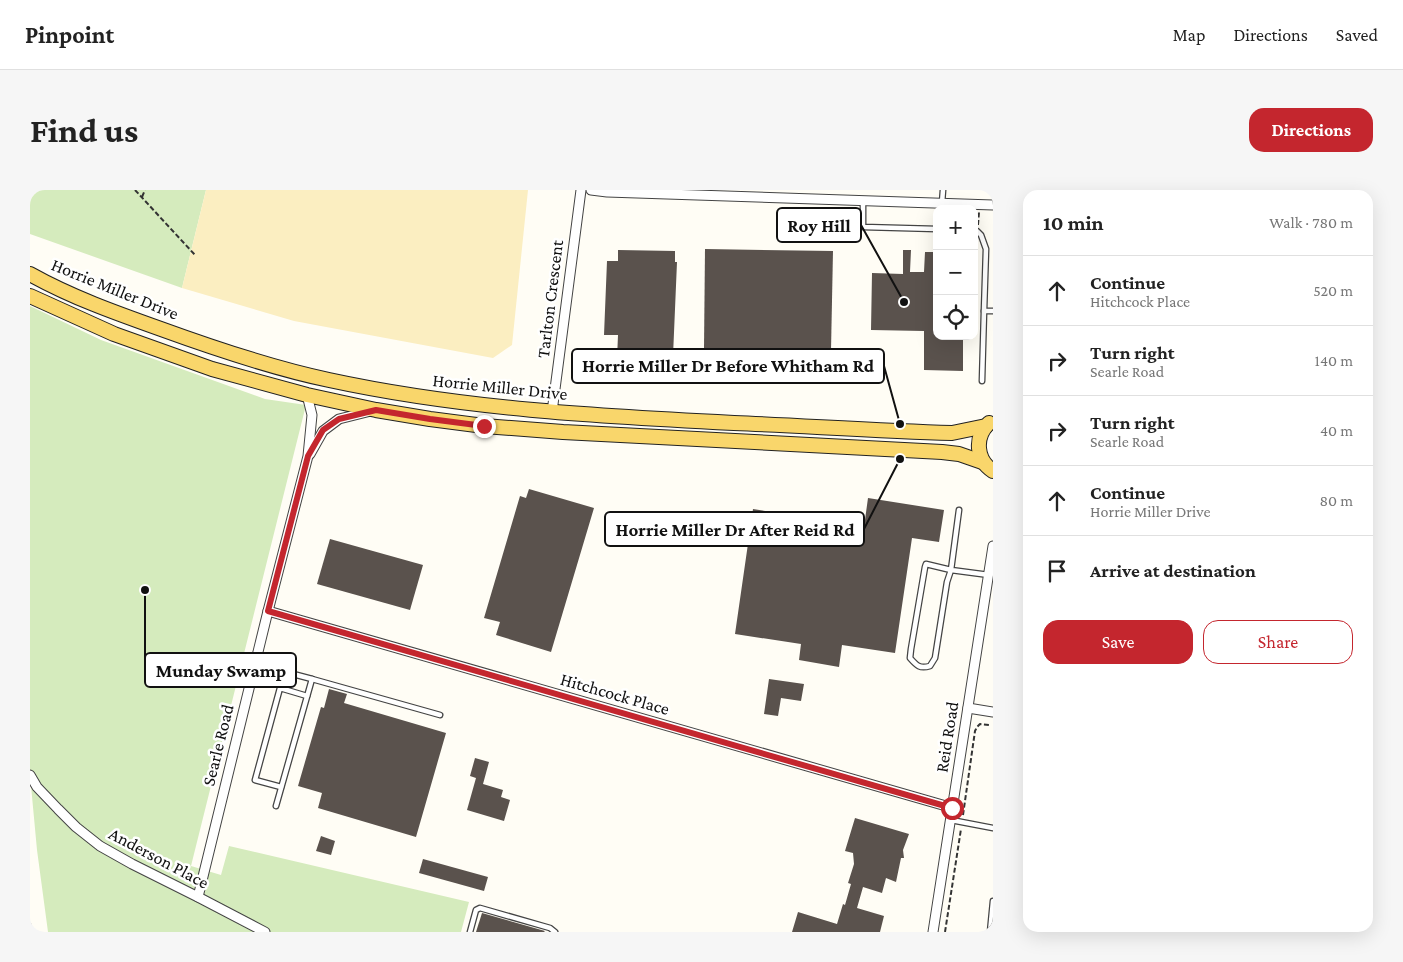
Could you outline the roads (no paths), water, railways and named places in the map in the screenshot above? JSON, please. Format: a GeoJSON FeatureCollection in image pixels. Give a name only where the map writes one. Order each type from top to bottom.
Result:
{"type":"FeatureCollection","features":[{"type":"Feature","properties":{"kind":"main road","name":"Horrie Miller Drive"},"geometry":{"type":"LineString","coordinates":[[30,274],[68,293],[124,316],[214,348],[327,380],[379,390],[485,406],[632,418],[938,432],[965,431],[990,423]]}},
{"type":"Feature","properties":{"kind":"main road","name":"Horrie Miller Drive"},"geometry":{"type":"LineString","coordinates":[[30,296],[114,334],[212,369],[307,396],[376,410],[484,426],[563,432],[942,452],[959,454],[990,471]]}},
{"type":"Feature","properties":{"kind":"main road","name":"Horrie Miller Drive"},"geometry":{"type":"LineString","coordinates":[[990,423],[981,434],[978,443],[979,453],[990,471]]}},
{"type":"Feature","properties":{"kind":"street","name":"Tarlton Crescent"},"geometry":{"type":"LineString","coordinates":[[552,412],[581,190]]}},
{"type":"Feature","properties":{"kind":"street"},"geometry":{"type":"LineString","coordinates":[[591,190],[993,206]]}},
{"type":"Feature","properties":{"kind":"street","name":"Searle Road"},"geometry":{"type":"LineString","coordinates":[[198,897],[308,456],[312,415],[307,396]]}},
{"type":"Feature","properties":{"kind":"street","name":"Searle Road"},"geometry":{"type":"LineString","coordinates":[[308,456],[323,430],[339,419],[376,410]]}},
{"type":"Feature","properties":{"kind":"street","name":"Reid Road"},"geometry":{"type":"LineString","coordinates":[[934,932],[993,546]]}},
{"type":"Feature","properties":{"kind":"street","name":"Hitchcock Place"},"geometry":{"type":"LineString","coordinates":[[268,611],[952,808]]}},
{"type":"Feature","properties":{"kind":"street"},"geometry":{"type":"LineString","coordinates":[[968,708],[993,712]]}},
{"type":"Feature","properties":{"kind":"street","name":"Anderson Place"},"geometry":{"type":"LineString","coordinates":[[30,775],[58,810],[100,846],[265,932]]}},
{"type":"Feature","properties":{"kind":"lane"},"geometry":{"type":"LineString","coordinates":[[942,203],[943,190]]}},
{"type":"Feature","properties":{"kind":"lane"},"geometry":{"type":"LineString","coordinates":[[863,200],[862,227],[933,229]]}},
{"type":"Feature","properties":{"kind":"lane"},"geometry":{"type":"LineString","coordinates":[[978,234],[984,241],[986,249],[982,381]]}},
{"type":"Feature","properties":{"kind":"lane"},"geometry":{"type":"LineString","coordinates":[[984,311],[993,311]]}},
{"type":"Feature","properties":{"kind":"lane"},"geometry":{"type":"LineString","coordinates":[[959,510],[951,570],[946,588],[935,658],[930,666],[923,668],[916,664],[910,658],[926,564],[951,570],[988,575]]}},
{"type":"Feature","properties":{"kind":"lane"},"geometry":{"type":"LineString","coordinates":[[255,664],[440,715]]}},
{"type":"Feature","properties":{"kind":"lane"},"geometry":{"type":"LineString","coordinates":[[276,806],[312,679]]}},
{"type":"Feature","properties":{"kind":"lane"},"geometry":{"type":"LineString","coordinates":[[281,787],[255,780],[280,688],[307,696]]}},
{"type":"Feature","properties":{"kind":"lane"},"geometry":{"type":"LineString","coordinates":[[951,820],[993,828]]}},
{"type":"Feature","properties":{"kind":"lane"},"geometry":{"type":"LineString","coordinates":[[990,932],[993,901]]}},
{"type":"Feature","properties":{"kind":"lane"},"geometry":{"type":"LineString","coordinates":[[470,932],[476,910],[480,908],[550,928],[555,932]]}},
{"type":"Feature","properties":{"kind":"place","name":"Roy Hill"},"geometry":{"type":"Point","coordinates":[904,302]}},
{"type":"Feature","properties":{"kind":"place","name":"Horrie Miller Dr Before Whitham Rd"},"geometry":{"type":"Point","coordinates":[900,424]}},
{"type":"Feature","properties":{"kind":"place","name":"Horrie Miller Dr After Reid Rd"},"geometry":{"type":"Point","coordinates":[900,459]}},
{"type":"Feature","properties":{"kind":"place","name":"Munday Swamp"},"geometry":{"type":"Point","coordinates":[145,590]}}]}
